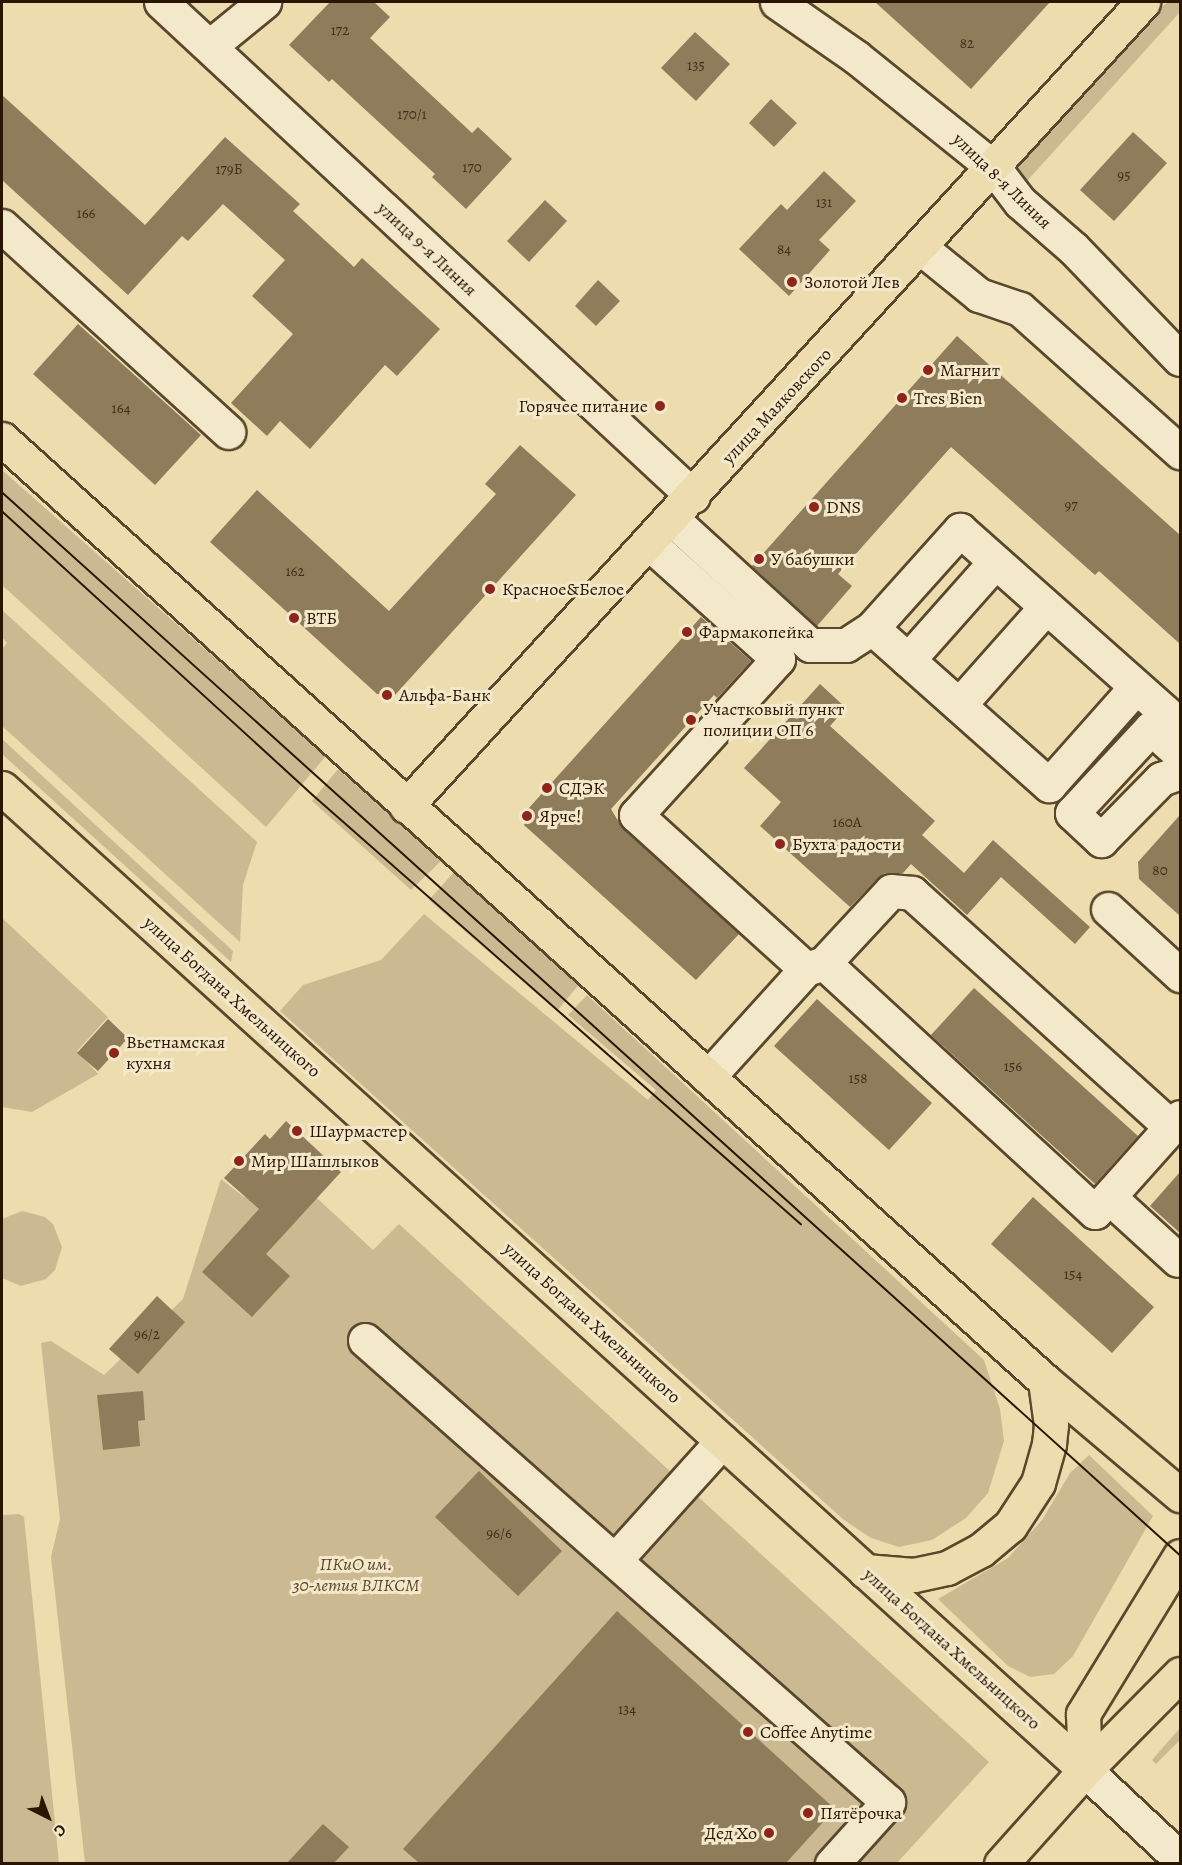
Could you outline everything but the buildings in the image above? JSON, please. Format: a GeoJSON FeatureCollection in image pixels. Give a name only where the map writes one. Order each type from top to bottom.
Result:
{"type":"FeatureCollection","features":[{"type":"Feature","properties":{"kind":"main road","name":"улица Маяковского"},"geometry":{"type":"LineString","coordinates":[[406,806],[683,508],[1143,2]]}},
{"type":"Feature","properties":{"kind":"main road"},"geometry":{"type":"LineString","coordinates":[[2,438],[406,806],[1046,1381],[1180,1495]]}},
{"type":"Feature","properties":{"kind":"main road","name":"улица Богдана Хмельницкого"},"geometry":{"type":"LineString","coordinates":[[2,788],[1085,1770]]}},
{"type":"Feature","properties":{"kind":"main road"},"geometry":{"type":"LineString","coordinates":[[866,1571],[914,1575],[947,1568],[981,1550],[1010,1526],[1038,1483],[1049,1444],[1051,1425],[1046,1381]]}},
{"type":"Feature","properties":{"kind":"main road"},"geometry":{"type":"LineString","coordinates":[[1085,1770],[1083,1714],[1180,1556]]}},
{"type":"Feature","properties":{"kind":"main road"},"geometry":{"type":"LineString","coordinates":[[1000,1863],[1085,1770],[1180,1674]]}},
{"type":"Feature","properties":{"kind":"street","name":"улица 9-я Линия"},"geometry":{"type":"LineString","coordinates":[[161,2],[210,46],[683,508],[810,645],[846,645],[872,628],[960,530],[995,562]]}},
{"type":"Feature","properties":{"kind":"street"},"geometry":{"type":"LineString","coordinates":[[210,46],[264,2]]}},
{"type":"Feature","properties":{"kind":"street","name":"улица 8-я Линия"},"geometry":{"type":"LineString","coordinates":[[777,2],[855,57],[994,168],[1020,202],[1072,248],[1180,359]]}},
{"type":"Feature","properties":{"kind":"street"},"geometry":{"type":"LineString","coordinates":[[2,226],[228,432]]}},
{"type":"Feature","properties":{"kind":"street"},"geometry":{"type":"LineString","coordinates":[[921,248],[979,296],[1020,309],[1180,452]]}},
{"type":"Feature","properties":{"kind":"street"},"geometry":{"type":"LineString","coordinates":[[650,544],[777,659],[636,815],[815,966],[1095,1212],[1176,1122],[912,893],[891,891],[815,966],[708,1077]]}},
{"type":"Feature","properties":{"kind":"street"},"geometry":{"type":"LineString","coordinates":[[908,660],[995,562],[1174,720]]}},
{"type":"Feature","properties":{"kind":"street"},"geometry":{"type":"LineString","coordinates":[[959,705],[1046,607]]}},
{"type":"Feature","properties":{"kind":"street"},"geometry":{"type":"LineString","coordinates":[[872,628],[1049,785],[1136,687]]}},
{"type":"Feature","properties":{"kind":"street"},"geometry":{"type":"LineString","coordinates":[[1180,754],[1151,728],[1072,813],[1101,840],[1161,779],[1180,772]]}},
{"type":"Feature","properties":{"kind":"street"},"geometry":{"type":"LineString","coordinates":[[1108,909],[1180,975]]}},
{"type":"Feature","properties":{"kind":"street"},"geometry":{"type":"LineString","coordinates":[[1108,1197],[1178,1260]]}},
{"type":"Feature","properties":{"kind":"street"},"geometry":{"type":"LineString","coordinates":[[365,1340],[888,1802],[832,1863]]}},
{"type":"Feature","properties":{"kind":"street"},"geometry":{"type":"LineString","coordinates":[[615,1560],[722,1441]]}},
{"type":"Feature","properties":{"kind":"street","name":"улица Богдана Хмельницкого"},"geometry":{"type":"LineString","coordinates":[[1085,1770],[1180,1859]]}},
{"type":"Feature","properties":{"kind":"green space"},"geometry":{"type":"Polygon","coordinates":[[[1167,2],[1180,2],[1180,12],[1027,181],[1020,180],[1017,165],[1167,2]]]}},
{"type":"Feature","properties":{"kind":"green space"},"geometry":{"type":"Polygon","coordinates":[[[2,470],[326,756],[266,827],[2,585],[2,470]]]}},
{"type":"Feature","properties":{"kind":"green space"},"geometry":{"type":"Polygon","coordinates":[[[2,610],[257,842],[243,885],[240,942],[2,726],[2,649],[7,643],[2,637],[2,610]]]}},
{"type":"Feature","properties":{"kind":"green space"},"geometry":{"type":"Polygon","coordinates":[[[2,739],[233,951],[231,962],[2,754],[2,739]]]}},
{"type":"Feature","properties":{"kind":"green space"},"geometry":{"type":"Polygon","coordinates":[[[338,769],[441,861],[411,890],[312,801],[338,769]]]}},
{"type":"Feature","properties":{"kind":"green space"},"geometry":{"type":"Polygon","coordinates":[[[454,872],[581,982],[557,1011],[429,900],[454,872]]]}},
{"type":"Feature","properties":{"kind":"green space"},"geometry":{"type":"Polygon","coordinates":[[[424,914],[648,1100],[656,1090],[568,1015],[587,995],[984,1360],[1000,1409],[1004,1441],[988,1493],[966,1518],[932,1540],[899,1547],[871,1538],[844,1520],[280,1011],[303,985],[381,960],[424,914]]]}},
{"type":"Feature","properties":{"kind":"green space"},"geometry":{"type":"Polygon","coordinates":[[[2,918],[108,1017],[77,1051],[98,1074],[32,1112],[2,1107],[2,918]]]}},
{"type":"Feature","properties":{"kind":"green space","name":"ПКиО им. 30-летия ВЛКСМ"},"geometry":{"type":"Polygon","coordinates":[[[278,1162],[373,1250],[399,1224],[989,1762],[897,1863],[85,1863],[51,1557],[60,1519],[41,1343],[51,1341],[104,1375],[183,1299],[221,1179],[244,1197],[278,1162]]]}},
{"type":"Feature","properties":{"kind":"green space"},"geometry":{"type":"Polygon","coordinates":[[[22,1211],[45,1217],[53,1224],[62,1247],[55,1270],[46,1279],[21,1286],[2,1278],[2,1219],[22,1211]]]}},
{"type":"Feature","properties":{"kind":"green space"},"geometry":{"type":"Polygon","coordinates":[[[1089,1455],[1153,1516],[1073,1656],[1054,1674],[1030,1677],[1008,1666],[938,1599],[1008,1558],[1042,1520],[1070,1473],[1089,1455]]]}},
{"type":"Feature","properties":{"kind":"green space"},"geometry":{"type":"Polygon","coordinates":[[[19,1514],[24,1517],[59,1863],[2,1863],[2,1515],[19,1514]]]}},
{"type":"Feature","properties":{"kind":"green space"},"geometry":{"type":"Polygon","coordinates":[[[1180,1728],[1180,1740],[1156,1764],[1152,1760],[1180,1728]]]}},
{"type":"Feature","properties":{"kind":"tram line"},"geometry":{"type":"LineString","coordinates":[[2,492],[1180,1555]]}},
{"type":"Feature","properties":{"kind":"tram line"},"geometry":{"type":"LineString","coordinates":[[2,511],[313,795],[801,1224]]}},
{"type":"Feature","properties":{"kind":"place","name":"Золотой Лев"},"geometry":{"type":"Point","coordinates":[792,282]}},
{"type":"Feature","properties":{"kind":"place","name":"Магнит"},"geometry":{"type":"Point","coordinates":[928,370]}},
{"type":"Feature","properties":{"kind":"place","name":"Tres Bien"},"geometry":{"type":"Point","coordinates":[902,398]}},
{"type":"Feature","properties":{"kind":"place","name":"Горячее питание"},"geometry":{"type":"Point","coordinates":[660,406]}},
{"type":"Feature","properties":{"kind":"place","name":"DNS"},"geometry":{"type":"Point","coordinates":[814,507]}},
{"type":"Feature","properties":{"kind":"place","name":"У бабушки"},"geometry":{"type":"Point","coordinates":[759,559]}},
{"type":"Feature","properties":{"kind":"place","name":"Красное&Белое"},"geometry":{"type":"Point","coordinates":[490,589]}},
{"type":"Feature","properties":{"kind":"place","name":"ВТБ"},"geometry":{"type":"Point","coordinates":[294,618]}},
{"type":"Feature","properties":{"kind":"place","name":"Фармакопейка"},"geometry":{"type":"Point","coordinates":[687,632]}},
{"type":"Feature","properties":{"kind":"place","name":"Альфа-Банк"},"geometry":{"type":"Point","coordinates":[387,695]}},
{"type":"Feature","properties":{"kind":"place","name":"Участковый пункт полиции ОП 6"},"geometry":{"type":"Point","coordinates":[691,720]}},
{"type":"Feature","properties":{"kind":"place","name":"СДЭК"},"geometry":{"type":"Point","coordinates":[547,788]}},
{"type":"Feature","properties":{"kind":"place","name":"Ярче!"},"geometry":{"type":"Point","coordinates":[527,816]}},
{"type":"Feature","properties":{"kind":"place","name":"Бухта радости"},"geometry":{"type":"Point","coordinates":[780,844]}},
{"type":"Feature","properties":{"kind":"place","name":"Вьетнамская кухня"},"geometry":{"type":"Point","coordinates":[114,1053]}},
{"type":"Feature","properties":{"kind":"place","name":"Шаурмастер"},"geometry":{"type":"Point","coordinates":[297,1131]}},
{"type":"Feature","properties":{"kind":"place","name":"Мир Шашлыков"},"geometry":{"type":"Point","coordinates":[239,1161]}},
{"type":"Feature","properties":{"kind":"place","name":"Coffee Anytime"},"geometry":{"type":"Point","coordinates":[748,1732]}},
{"type":"Feature","properties":{"kind":"place","name":"Пятёрочка"},"geometry":{"type":"Point","coordinates":[808,1813]}},
{"type":"Feature","properties":{"kind":"place","name":"Дед Хо"},"geometry":{"type":"Point","coordinates":[769,1833]}}]}
